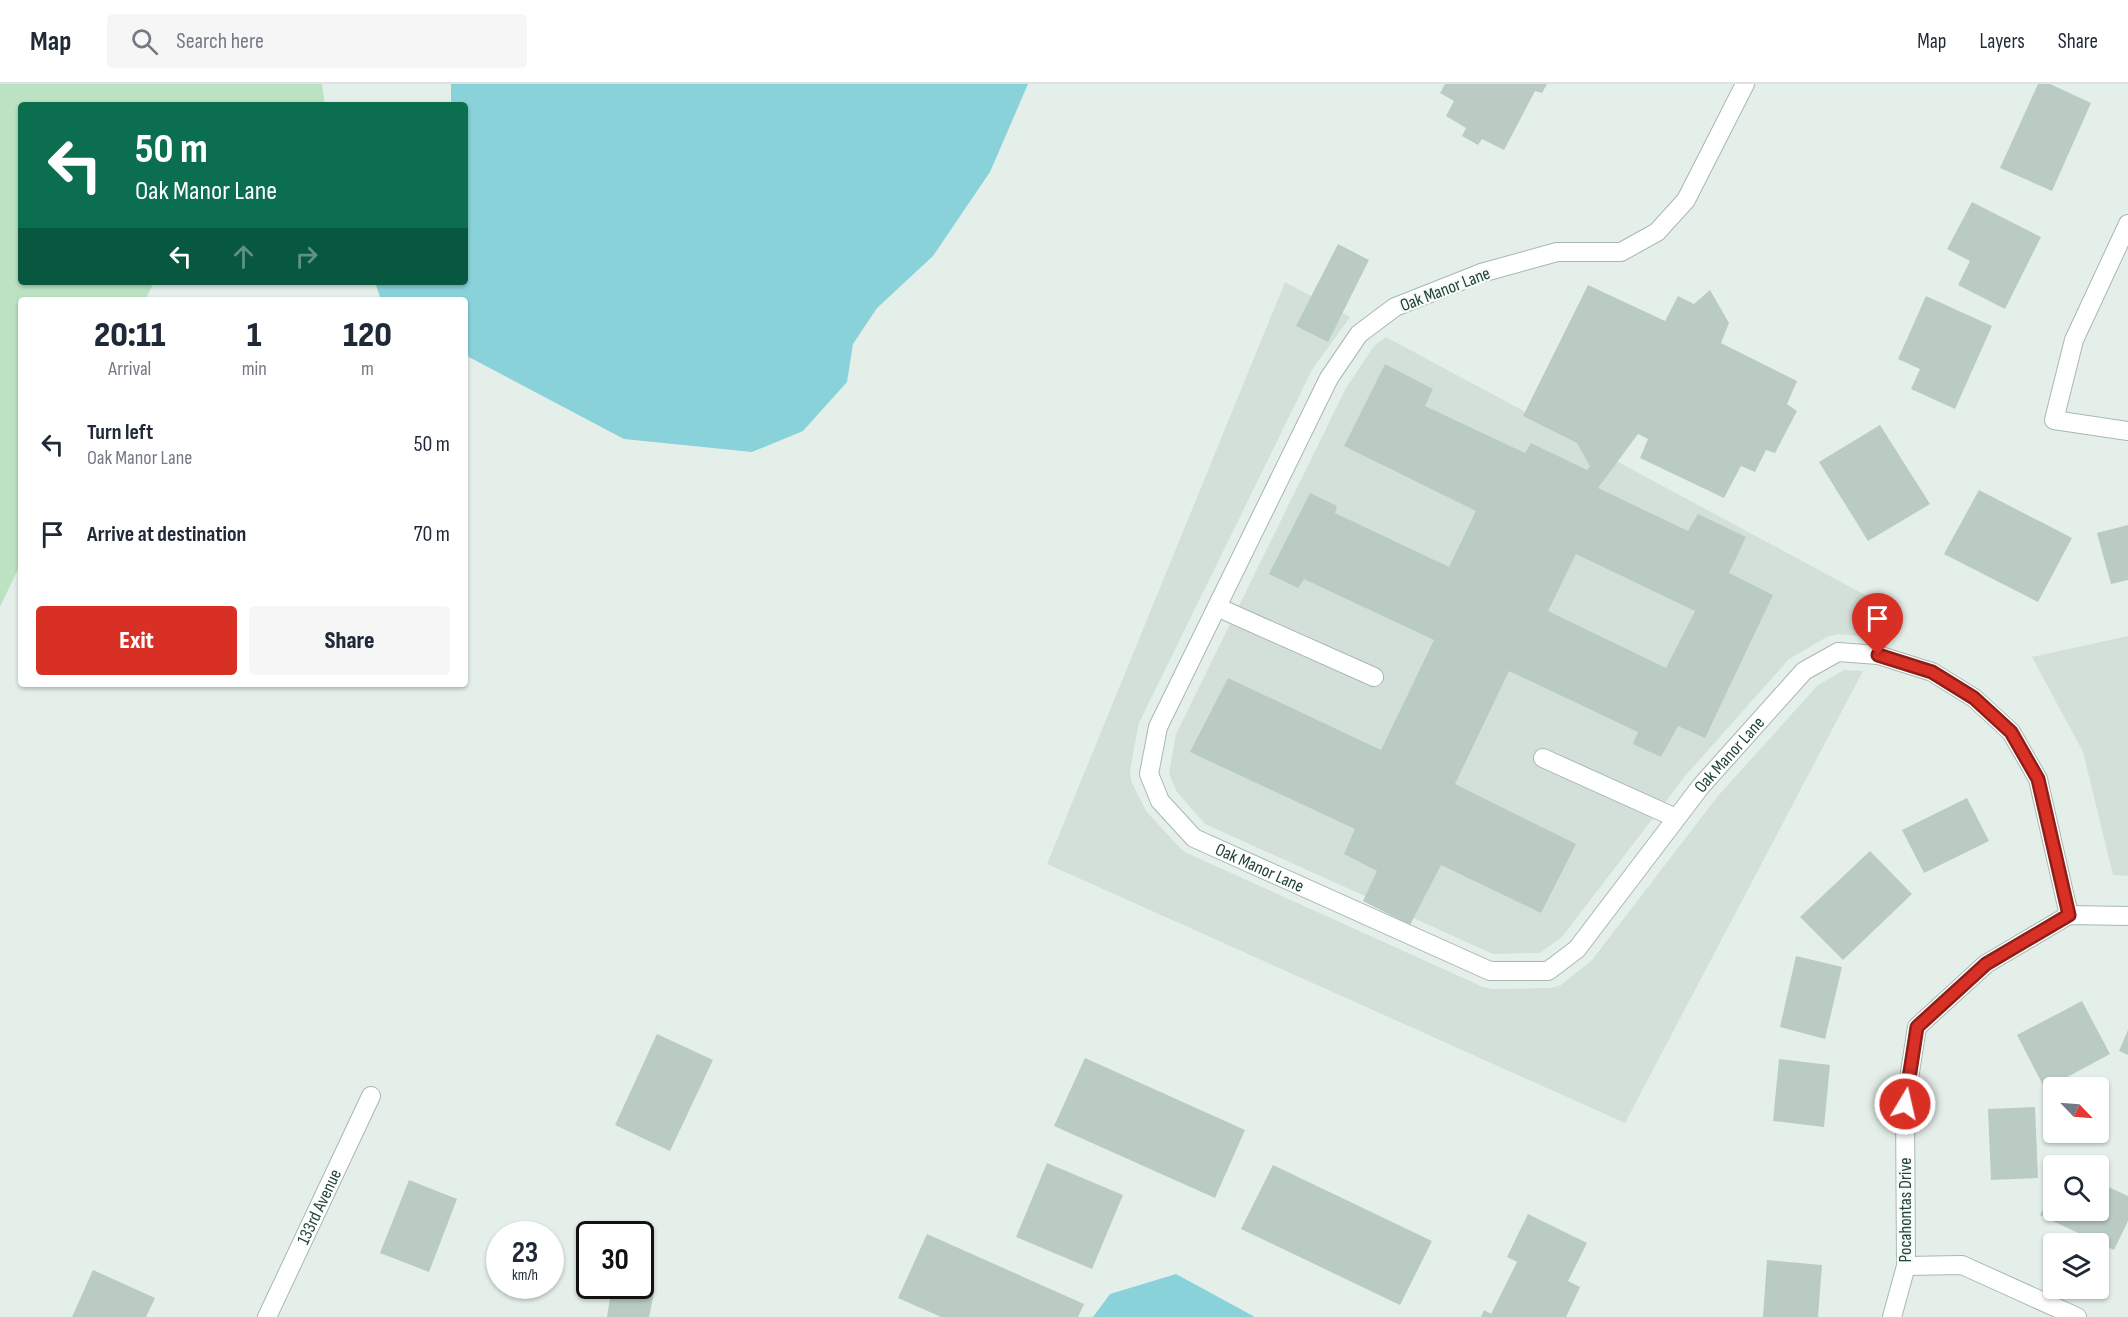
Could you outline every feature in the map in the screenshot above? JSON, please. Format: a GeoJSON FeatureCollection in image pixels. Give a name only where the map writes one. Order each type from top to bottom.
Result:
{"type":"FeatureCollection","features":[{"type":"Feature","properties":{"kind":"street","name":"Oak Manor Lane"},"geometry":{"type":"LineString","coordinates":[[1746,84],[1686,201],[1657,232],[1621,252],[1557,252],[1481,273],[1395,307],[1359,334],[1329,378],[1158,728],[1149,774],[1160,801],[1194,838],[1490,971],[1548,971],[1577,949],[1701,786],[1804,671],[1838,652],[1878,655],[1932,672],[1974,698],[2011,732],[2038,779],[2069,915]]}},
{"type":"Feature","properties":{"kind":"street"},"geometry":{"type":"LineString","coordinates":[[2128,224],[2074,340],[2054,420],[2128,431]]}},
{"type":"Feature","properties":{"kind":"street"},"geometry":{"type":"LineString","coordinates":[[1217,607],[1374,677]]}},
{"type":"Feature","properties":{"kind":"street"},"geometry":{"type":"LineString","coordinates":[[1543,758],[1676,818]]}},
{"type":"Feature","properties":{"kind":"street"},"geometry":{"type":"LineString","coordinates":[[2069,915],[2128,916]]}},
{"type":"Feature","properties":{"kind":"street","name":"Pocahontas Drive"},"geometry":{"type":"LineString","coordinates":[[1892,1317],[1906,1266],[1905,1104],[1917,1027],[1986,964],[2069,915]]}},
{"type":"Feature","properties":{"kind":"street","name":"133rd Avenue"},"geometry":{"type":"LineString","coordinates":[[267,1317],[371,1096]]}},
{"type":"Feature","properties":{"kind":"street"},"geometry":{"type":"LineString","coordinates":[[1906,1266],[1962,1265],[2077,1317]]}},
{"type":"Feature","properties":{"kind":"shaded area"},"geometry":{"type":"Polygon","coordinates":[[[1285,282],[1350,317],[1312,370],[1139,723],[1130,770],[1131,781],[1146,811],[1187,853],[1483,987],[1492,989],[1550,988],[1561,985],[1592,960],[1717,797],[1818,685],[1844,670],[1863,671],[1625,1123],[1047,864],[1285,282]]]}},
{"type":"Feature","properties":{"kind":"shaded area"},"geometry":{"type":"Polygon","coordinates":[[[1386,337],[1895,611],[1881,638],[1838,634],[1827,637],[1789,659],[1686,775],[1562,937],[1540,953],[1493,954],[1205,824],[1177,792],[1169,774],[1176,734],[1346,388],[1374,346],[1386,337]]]}},
{"type":"Feature","properties":{"kind":"shaded area"},"geometry":{"type":"Polygon","coordinates":[[[2128,636],[2128,876],[2113,875],[2083,752],[2032,657],[2128,636]]]}},
{"type":"Feature","properties":{"kind":"green space"},"geometry":{"type":"Polygon","coordinates":[[[0,84],[322,84],[325,102],[18,102],[18,285],[152,285],[146,297],[18,297],[18,569],[0,607],[0,84]]]}},
{"type":"Feature","properties":{"kind":"water"},"geometry":{"type":"Polygon","coordinates":[[[451,84],[1028,84],[990,172],[933,256],[877,308],[853,344],[847,382],[803,431],[752,452],[624,439],[468,357],[468,297],[380,297],[376,285],[468,285],[468,102],[451,102],[451,84]]]}},
{"type":"Feature","properties":{"kind":"water"},"geometry":{"type":"Polygon","coordinates":[[[1176,1274],[1255,1317],[1093,1317],[1110,1294],[1176,1274]]]}},
{"type":"Feature","properties":{"kind":"building"},"geometry":{"type":"Polygon","coordinates":[[[1445,84],[1547,84],[1542,93],[1535,91],[1504,150],[1482,139],[1478,145],[1462,136],[1466,128],[1446,116],[1454,101],[1440,93],[1445,84]]]}},
{"type":"Feature","properties":{"kind":"building"},"geometry":{"type":"Polygon","coordinates":[[[2038,84],[2050,84],[2091,103],[2052,191],[2000,168],[2038,84]]]}},
{"type":"Feature","properties":{"kind":"building"},"geometry":{"type":"Polygon","coordinates":[[[1972,202],[2041,237],[2005,309],[1958,285],[1970,261],[1947,249],[1972,202]]]}},
{"type":"Feature","properties":{"kind":"building"},"geometry":{"type":"Polygon","coordinates":[[[1338,244],[1369,260],[1328,342],[1296,326],[1338,244]]]}},
{"type":"Feature","properties":{"kind":"building"},"geometry":{"type":"Polygon","coordinates":[[[1588,285],[1665,321],[1678,296],[1694,304],[1710,290],[1729,323],[1721,343],[1797,381],[1787,404],[1797,411],[1775,453],[1766,450],[1755,472],[1741,466],[1724,498],[1640,458],[1648,439],[1638,434],[1598,488],[1688,531],[1698,514],[1746,537],[1729,573],[1773,595],[1705,738],[1678,726],[1661,757],[1633,744],[1638,732],[1509,671],[1455,784],[1576,844],[1541,913],[1441,865],[1410,925],[1363,901],[1377,871],[1344,854],[1355,829],[1190,752],[1228,678],[1381,750],[1434,640],[1304,579],[1298,588],[1269,574],[1310,493],[1337,506],[1335,513],[1449,567],[1476,511],[1344,446],[1385,364],[1433,389],[1425,406],[1525,453],[1531,443],[1587,470],[1590,466],[1577,443],[1523,416],[1588,285]],[[1576,554],[1548,611],[1666,668],[1695,611],[1576,554]]]}},
{"type":"Feature","properties":{"kind":"building"},"geometry":{"type":"Polygon","coordinates":[[[1926,296],[1992,326],[1955,409],[1911,389],[1920,369],[1898,359],[1926,296]]]}},
{"type":"Feature","properties":{"kind":"building"},"geometry":{"type":"Polygon","coordinates":[[[1880,425],[1930,504],[1868,541],[1819,462],[1880,425]]]}},
{"type":"Feature","properties":{"kind":"building"},"geometry":{"type":"Polygon","coordinates":[[[1979,490],[2072,538],[2038,602],[1944,554],[1979,490]]]}},
{"type":"Feature","properties":{"kind":"building"},"geometry":{"type":"Polygon","coordinates":[[[2128,525],[2128,580],[2111,584],[2097,533],[2128,525]]]}},
{"type":"Feature","properties":{"kind":"building"},"geometry":{"type":"Polygon","coordinates":[[[1967,798],[1989,841],[1924,873],[1902,830],[1967,798]]]}},
{"type":"Feature","properties":{"kind":"building"},"geometry":{"type":"Polygon","coordinates":[[[1870,851],[1912,894],[1843,960],[1800,917],[1870,851]]]}},
{"type":"Feature","properties":{"kind":"building"},"geometry":{"type":"Polygon","coordinates":[[[1796,956],[1842,967],[1825,1039],[1780,1027],[1796,956]]]}},
{"type":"Feature","properties":{"kind":"building"},"geometry":{"type":"Polygon","coordinates":[[[2082,1001],[2110,1054],[2067,1077],[2043,1077],[2043,1085],[2017,1035],[2082,1001]]]}},
{"type":"Feature","properties":{"kind":"building"},"geometry":{"type":"Polygon","coordinates":[[[2128,1030],[2128,1055],[2119,1051],[2128,1030]]]}},
{"type":"Feature","properties":{"kind":"building"},"geometry":{"type":"Polygon","coordinates":[[[657,1034],[713,1060],[670,1151],[615,1125],[657,1034]]]}},
{"type":"Feature","properties":{"kind":"building"},"geometry":{"type":"Polygon","coordinates":[[[1085,1058],[1245,1130],[1215,1198],[1054,1126],[1085,1058]]]}},
{"type":"Feature","properties":{"kind":"building"},"geometry":{"type":"Polygon","coordinates":[[[1779,1059],[1830,1065],[1824,1127],[1773,1121],[1779,1059]]]}},
{"type":"Feature","properties":{"kind":"building"},"geometry":{"type":"Polygon","coordinates":[[[2035,1107],[2038,1178],[1991,1180],[1988,1109],[2035,1107]]]}},
{"type":"Feature","properties":{"kind":"building"},"geometry":{"type":"Polygon","coordinates":[[[1047,1163],[1123,1195],[1092,1269],[1016,1237],[1047,1163]]]}},
{"type":"Feature","properties":{"kind":"building"},"geometry":{"type":"Polygon","coordinates":[[[1273,1165],[1432,1241],[1400,1305],[1241,1229],[1273,1165]]]}},
{"type":"Feature","properties":{"kind":"building"},"geometry":{"type":"Polygon","coordinates":[[[409,1180],[457,1199],[429,1272],[380,1253],[409,1180]]]}},
{"type":"Feature","properties":{"kind":"building"},"geometry":{"type":"Polygon","coordinates":[[[2109,1187],[2128,1196],[2128,1221],[2114,1250],[2109,1248],[2109,1233],[2078,1233],[2053,1221],[2109,1221],[2109,1187]]]}},
{"type":"Feature","properties":{"kind":"building"},"geometry":{"type":"Polygon","coordinates":[[[1528,1214],[1587,1243],[1568,1281],[1580,1287],[1566,1317],[1481,1317],[1484,1310],[1491,1314],[1517,1262],[1507,1257],[1528,1214]]]}},
{"type":"Feature","properties":{"kind":"building"},"geometry":{"type":"Polygon","coordinates":[[[927,1234],[1084,1304],[1078,1317],[941,1317],[898,1298],[927,1234]]]}},
{"type":"Feature","properties":{"kind":"building"},"geometry":{"type":"Polygon","coordinates":[[[1767,1260],[1822,1265],[1818,1317],[1763,1317],[1767,1260]]]}},
{"type":"Feature","properties":{"kind":"building"},"geometry":{"type":"Polygon","coordinates":[[[93,1270],[155,1298],[146,1317],[72,1317],[93,1270]]]}},
{"type":"Feature","properties":{"kind":"building"},"geometry":{"type":"Polygon","coordinates":[[[610,1299],[653,1299],[649,1317],[607,1317],[610,1299]]]}},
{"type":"Feature","properties":{"kind":"route"},"geometry":{"type":"LineString","coordinates":[[1878,655],[1932,672],[1974,698],[2011,732],[2038,779],[2069,915],[1986,964],[1917,1027],[1905,1104]]}}]}
